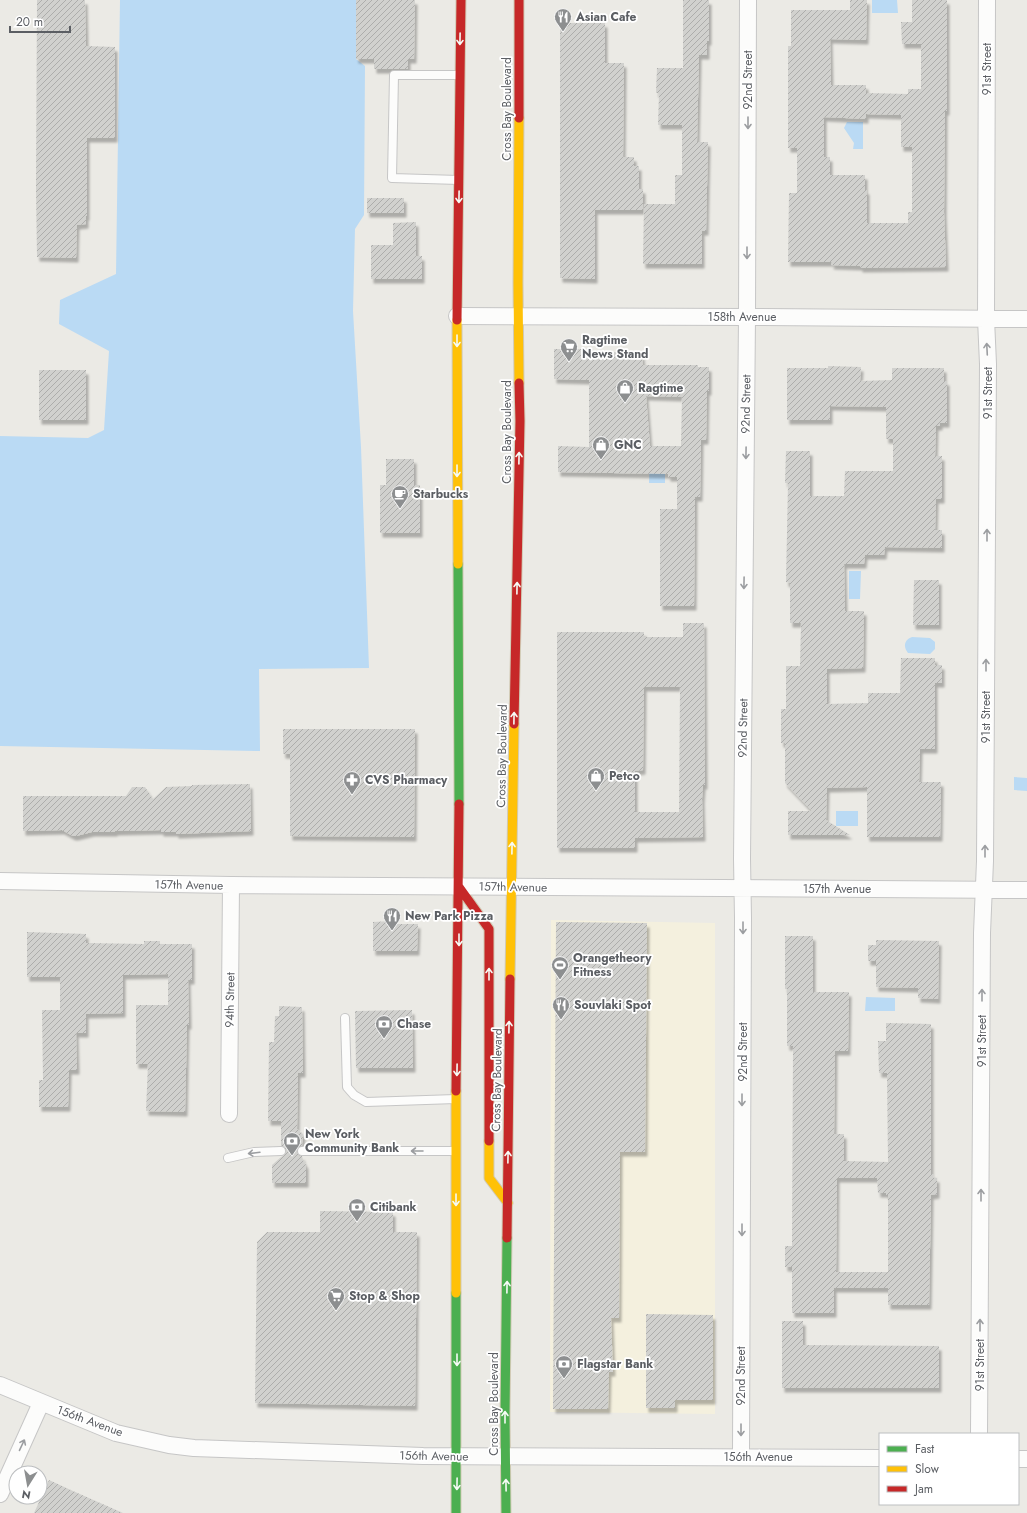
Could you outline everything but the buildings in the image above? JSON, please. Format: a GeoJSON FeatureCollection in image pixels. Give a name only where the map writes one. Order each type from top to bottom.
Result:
{"type":"FeatureCollection","features":[{"type":"Feature","properties":{"kind":"main road"},"geometry":{"type":"LineString","coordinates":[[456,1513],[456,1100],[459,887],[457,316],[461,0]]}},
{"type":"Feature","properties":{"kind":"main road","name":"Cross Bay Boulevard"},"geometry":{"type":"LineString","coordinates":[[506,1513],[511,887],[520,436],[520,0]]}},
{"type":"Feature","properties":{"kind":"main road"},"geometry":{"type":"LineString","coordinates":[[459,887],[489,929],[489,1178],[508,1203]]}},
{"type":"Feature","properties":{"kind":"street","name":"92nd Street"},"geometry":{"type":"LineString","coordinates":[[741,1457],[742,889],[748,0]]}},
{"type":"Feature","properties":{"kind":"street","name":"91st Street"},"geometry":{"type":"LineString","coordinates":[[979,1433],[988,372],[986,319],[987,0]]}},
{"type":"Feature","properties":{"kind":"street","name":"158th Avenue"},"geometry":{"type":"LineString","coordinates":[[457,316],[1027,319]]}},
{"type":"Feature","properties":{"kind":"street","name":"157th Avenue"},"geometry":{"type":"LineString","coordinates":[[0,881],[459,887],[1027,890]]}},
{"type":"Feature","properties":{"kind":"street","name":"94th Street"},"geometry":{"type":"LineString","coordinates":[[228,1114],[231,885]]}},
{"type":"Feature","properties":{"kind":"street","name":"156th Avenue"},"geometry":{"type":"LineString","coordinates":[[0,1385],[116,1433],[182,1446],[236,1450],[415,1456],[879,1458]]}},
{"type":"Feature","properties":{"kind":"street"},"geometry":{"type":"LineString","coordinates":[[0,1494],[41,1403]]}},
{"type":"Feature","properties":{"kind":"lane"},"geometry":{"type":"LineString","coordinates":[[459,180],[392,178],[394,75],[460,75]]}},
{"type":"Feature","properties":{"kind":"lane"},"geometry":{"type":"LineString","coordinates":[[345,1018],[348,1087],[354,1095],[366,1102],[456,1100]]}},
{"type":"Feature","properties":{"kind":"lane"},"geometry":{"type":"LineString","coordinates":[[228,1158],[254,1152],[281,1150]]}},
{"type":"Feature","properties":{"kind":"lane"},"geometry":{"type":"LineString","coordinates":[[302,1151],[456,1151]]}},
{"type":"Feature","properties":{"kind":"shaded area"},"geometry":{"type":"Polygon","coordinates":[[[551,920],[715,923],[715,1414],[550,1412],[551,920]]]}},
{"type":"Feature","properties":{"kind":"water"},"geometry":{"type":"Polygon","coordinates":[[[120,0],[356,0],[356,59],[365,66],[364,215],[355,229],[353,311],[361,447],[369,668],[259,669],[260,751],[0,746],[0,436],[88,438],[104,430],[109,351],[59,324],[60,300],[116,274],[120,0]]]}},
{"type":"Feature","properties":{"kind":"water"},"geometry":{"type":"Polygon","coordinates":[[[872,0],[897,0],[898,13],[872,13],[872,0]]]}},
{"type":"Feature","properties":{"kind":"water"},"geometry":{"type":"Polygon","coordinates":[[[847,122],[863,122],[863,149],[853,149],[854,143],[844,128],[847,122]]]}},
{"type":"Feature","properties":{"kind":"water"},"geometry":{"type":"Polygon","coordinates":[[[650,452],[665,452],[665,483],[649,483],[650,452]]]}},
{"type":"Feature","properties":{"kind":"water"},"geometry":{"type":"Polygon","coordinates":[[[849,571],[861,571],[860,599],[849,599],[849,571]]]}},
{"type":"Feature","properties":{"kind":"water"},"geometry":{"type":"Polygon","coordinates":[[[909,638],[930,638],[935,642],[935,649],[930,654],[908,653],[905,648],[905,644],[909,638]]]}},
{"type":"Feature","properties":{"kind":"water"},"geometry":{"type":"Polygon","coordinates":[[[1014,777],[1027,778],[1027,791],[1014,790],[1014,777]]]}},
{"type":"Feature","properties":{"kind":"water"},"geometry":{"type":"Polygon","coordinates":[[[836,811],[858,811],[858,826],[836,826],[836,811]]]}},
{"type":"Feature","properties":{"kind":"water"},"geometry":{"type":"Polygon","coordinates":[[[866,997],[895,998],[895,1011],[865,1011],[866,997]]]}},
{"type":"Feature","properties":{"kind":"traffic: fast"},"geometry":{"type":"LineString","coordinates":[[458,564],[459,804]]}},
{"type":"Feature","properties":{"kind":"traffic: fast"},"geometry":{"type":"LineString","coordinates":[[506,1513],[505,1415],[507,1238]]}},
{"type":"Feature","properties":{"kind":"traffic: fast"},"geometry":{"type":"LineString","coordinates":[[456,1293],[456,1513]]}},
{"type":"Feature","properties":{"kind":"traffic: slow"},"geometry":{"type":"LineString","coordinates":[[519,118],[519,383]]}},
{"type":"Feature","properties":{"kind":"traffic: slow"},"geometry":{"type":"LineString","coordinates":[[457,320],[458,564]]}},
{"type":"Feature","properties":{"kind":"traffic: slow"},"geometry":{"type":"LineString","coordinates":[[510,979],[514,724]]}},
{"type":"Feature","properties":{"kind":"traffic: slow"},"geometry":{"type":"LineString","coordinates":[[456,1091],[456,1293]]}},
{"type":"Feature","properties":{"kind":"traffic: slow"},"geometry":{"type":"LineString","coordinates":[[489,1141],[489,1178],[508,1203]]}},
{"type":"Feature","properties":{"kind":"traffic: jam"},"geometry":{"type":"LineString","coordinates":[[457,320],[461,0]]}},
{"type":"Feature","properties":{"kind":"traffic: jam"},"geometry":{"type":"LineString","coordinates":[[519,0],[519,118]]}},
{"type":"Feature","properties":{"kind":"traffic: jam"},"geometry":{"type":"LineString","coordinates":[[514,724],[520,421],[519,383]]}},
{"type":"Feature","properties":{"kind":"traffic: jam"},"geometry":{"type":"LineString","coordinates":[[456,1091],[459,804]]}},
{"type":"Feature","properties":{"kind":"traffic: jam"},"geometry":{"type":"LineString","coordinates":[[459,887],[489,929],[489,1141]]}},
{"type":"Feature","properties":{"kind":"traffic: jam"},"geometry":{"type":"LineString","coordinates":[[507,1238],[510,979]]}},
{"type":"Feature","properties":{"kind":"place","name":"Asian Cafe"},"geometry":{"type":"Point","coordinates":[563,32]}},
{"type":"Feature","properties":{"kind":"place","name":"Ragtime News Stand"},"geometry":{"type":"Point","coordinates":[569,362]}},
{"type":"Feature","properties":{"kind":"place","name":"Ragtime"},"geometry":{"type":"Point","coordinates":[625,403]}},
{"type":"Feature","properties":{"kind":"place","name":"GNC"},"geometry":{"type":"Point","coordinates":[601,460]}},
{"type":"Feature","properties":{"kind":"place","name":"Starbucks"},"geometry":{"type":"Point","coordinates":[400,509]}},
{"type":"Feature","properties":{"kind":"place","name":"Petco"},"geometry":{"type":"Point","coordinates":[596,791]}},
{"type":"Feature","properties":{"kind":"place","name":"CVS Pharmacy"},"geometry":{"type":"Point","coordinates":[352,795]}},
{"type":"Feature","properties":{"kind":"place","name":"New Park Pizza"},"geometry":{"type":"Point","coordinates":[392,931]}},
{"type":"Feature","properties":{"kind":"place","name":"Orangetheory Fitness"},"geometry":{"type":"Point","coordinates":[560,980]}},
{"type":"Feature","properties":{"kind":"place","name":"Souvlaki Spot"},"geometry":{"type":"Point","coordinates":[561,1020]}},
{"type":"Feature","properties":{"kind":"place","name":"Chase"},"geometry":{"type":"Point","coordinates":[384,1039]}},
{"type":"Feature","properties":{"kind":"place","name":"New York Community Bank"},"geometry":{"type":"Point","coordinates":[292,1156]}},
{"type":"Feature","properties":{"kind":"place","name":"Citibank"},"geometry":{"type":"Point","coordinates":[357,1222]}},
{"type":"Feature","properties":{"kind":"place","name":"Stop & Shop"},"geometry":{"type":"Point","coordinates":[336,1311]}},
{"type":"Feature","properties":{"kind":"place","name":"Flagstar Bank"},"geometry":{"type":"Point","coordinates":[564,1379]}}]}
